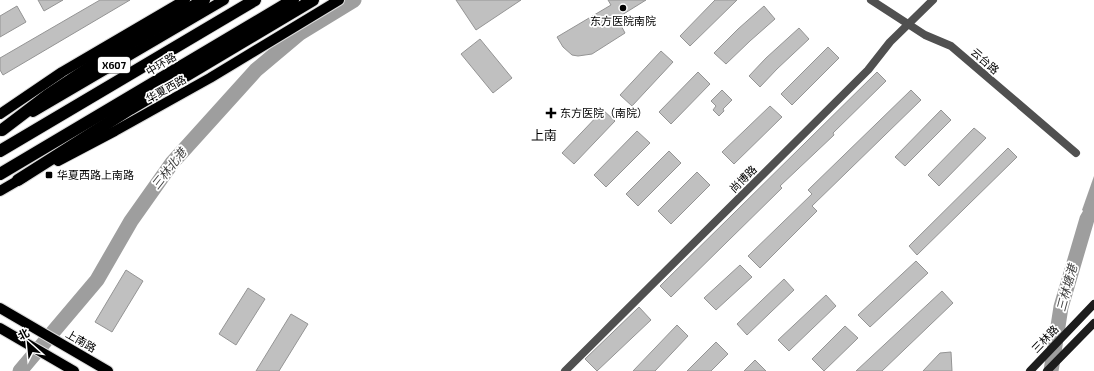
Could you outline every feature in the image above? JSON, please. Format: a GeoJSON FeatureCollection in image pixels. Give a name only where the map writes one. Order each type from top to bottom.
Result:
{"type":"FeatureCollection","features":[{"type":"Feature","properties":{"kind":"highway"},"geometry":{"type":"LineString","coordinates":[[1,130],[48,95],[98,62],[204,0]]}},
{"type":"Feature","properties":{"kind":"highway","name":"中环路"},"geometry":{"type":"LineString","coordinates":[[0,151],[255,0]]}},
{"type":"Feature","properties":{"kind":"highway","name":"中环路"},"geometry":{"type":"LineString","coordinates":[[0,174],[293,0]]}},
{"type":"Feature","properties":{"kind":"highway"},"geometry":{"type":"LineString","coordinates":[[18,180],[130,109],[313,0]]}},
{"type":"Feature","properties":{"kind":"main road"},"geometry":{"type":"LineString","coordinates":[[0,114],[62,72],[185,0]]}},
{"type":"Feature","properties":{"kind":"main road","name":"X607"},"geometry":{"type":"LineString","coordinates":[[1,130],[224,0]]}},
{"type":"Feature","properties":{"kind":"main road","name":"华夏西路"},"geometry":{"type":"LineString","coordinates":[[0,178],[301,0]]}},
{"type":"Feature","properties":{"kind":"main road","name":"华夏西路"},"geometry":{"type":"LineString","coordinates":[[0,191],[18,180],[115,131],[210,78],[339,0]]}},
{"type":"Feature","properties":{"kind":"main road","name":"三林路"},"geometry":{"type":"LineString","coordinates":[[1030,370],[1094,304]]}},
{"type":"Feature","properties":{"kind":"main road","name":"上南路"},"geometry":{"type":"LineString","coordinates":[[0,308],[108,371]]}},
{"type":"Feature","properties":{"kind":"main road"},"geometry":{"type":"LineString","coordinates":[[1047,371],[1094,323]]}},
{"type":"Feature","properties":{"kind":"main road"},"geometry":{"type":"LineString","coordinates":[[0,328],[74,371]]}},
{"type":"Feature","properties":{"kind":"street","name":"云台路"},"geometry":{"type":"LineString","coordinates":[[871,0],[925,35],[951,46],[1076,153]]}},
{"type":"Feature","properties":{"kind":"street","name":"尚博路"},"geometry":{"type":"LineString","coordinates":[[565,371],[868,70],[890,42],[933,0]]}},
{"type":"Feature","properties":{"kind":"shaded area"},"geometry":{"type":"Polygon","coordinates":[[[1094,176],[1094,220],[1082,210],[1094,176]]]}},
{"type":"Feature","properties":{"kind":"building"},"geometry":{"type":"Polygon","coordinates":[[[38,0],[63,0],[44,11],[38,0]]]}},
{"type":"Feature","properties":{"kind":"building"},"geometry":{"type":"Polygon","coordinates":[[[100,0],[130,0],[3,75],[0,70],[0,58],[100,0]]]}},
{"type":"Feature","properties":{"kind":"building"},"geometry":{"type":"Polygon","coordinates":[[[456,0],[521,0],[476,30],[456,0]]]}},
{"type":"Feature","properties":{"kind":"building"},"geometry":{"type":"Polygon","coordinates":[[[608,0],[646,0],[617,18],[625,33],[592,54],[578,56],[572,55],[563,47],[557,37],[611,5],[608,0]]]}},
{"type":"Feature","properties":{"kind":"building"},"geometry":{"type":"Polygon","coordinates":[[[715,0],[737,0],[690,46],[680,36],[715,0]]]}},
{"type":"Feature","properties":{"kind":"building"},"geometry":{"type":"Polygon","coordinates":[[[17,6],[26,22],[0,37],[0,16],[17,6]]]}},
{"type":"Feature","properties":{"kind":"building"},"geometry":{"type":"Polygon","coordinates":[[[764,6],[775,19],[726,64],[714,53],[764,6]]]}},
{"type":"Feature","properties":{"kind":"building"},"geometry":{"type":"Polygon","coordinates":[[[799,28],[809,39],[760,87],[749,76],[766,58],[799,28]]]}},
{"type":"Feature","properties":{"kind":"building"},"geometry":{"type":"Polygon","coordinates":[[[480,39],[512,78],[493,93],[461,54],[480,39]]]}},
{"type":"Feature","properties":{"kind":"building"},"geometry":{"type":"Polygon","coordinates":[[[828,47],[839,58],[792,105],[781,94],[828,47]]]}},
{"type":"Feature","properties":{"kind":"building"},"geometry":{"type":"Polygon","coordinates":[[[661,51],[673,62],[632,106],[620,95],[661,51]]]}},
{"type":"Feature","properties":{"kind":"building"},"geometry":{"type":"Polygon","coordinates":[[[698,72],[710,84],[671,124],[659,112],[698,72]]]}},
{"type":"Feature","properties":{"kind":"building"},"geometry":{"type":"Polygon","coordinates":[[[877,72],[886,81],[833,133],[834,135],[780,186],[782,188],[671,297],[660,286],[877,72]]]}},
{"type":"Feature","properties":{"kind":"building"},"geometry":{"type":"Polygon","coordinates":[[[722,90],[732,100],[723,109],[724,111],[719,116],[713,110],[716,106],[711,101],[722,90]]]}},
{"type":"Feature","properties":{"kind":"building"},"geometry":{"type":"Polygon","coordinates":[[[911,90],[921,100],[812,206],[817,211],[760,268],[748,256],[812,194],[808,190],[911,90]]]}},
{"type":"Feature","properties":{"kind":"building"},"geometry":{"type":"Polygon","coordinates":[[[770,106],[782,117],[734,164],[722,152],[770,106]]]}},
{"type":"Feature","properties":{"kind":"building"},"geometry":{"type":"Polygon","coordinates":[[[603,110],[615,121],[574,164],[562,153],[603,110]]]}},
{"type":"Feature","properties":{"kind":"building"},"geometry":{"type":"Polygon","coordinates":[[[941,110],[951,120],[905,166],[895,157],[941,110]]]}},
{"type":"Feature","properties":{"kind":"building"},"geometry":{"type":"Polygon","coordinates":[[[974,128],[986,138],[939,186],[928,175],[974,128]]]}},
{"type":"Feature","properties":{"kind":"building"},"geometry":{"type":"Polygon","coordinates":[[[637,131],[650,143],[606,187],[594,175],[637,131]]]}},
{"type":"Feature","properties":{"kind":"building"},"geometry":{"type":"Polygon","coordinates":[[[1008,148],[1017,157],[917,255],[909,246],[1008,148]]]}},
{"type":"Feature","properties":{"kind":"building"},"geometry":{"type":"Polygon","coordinates":[[[669,151],[681,163],[638,206],[626,194],[669,151]]]}},
{"type":"Feature","properties":{"kind":"building"},"geometry":{"type":"Polygon","coordinates":[[[697,172],[710,185],[671,224],[658,211],[697,172]]]}},
{"type":"Feature","properties":{"kind":"building"},"geometry":{"type":"Polygon","coordinates":[[[916,261],[928,273],[870,327],[858,315],[916,261]]]}},
{"type":"Feature","properties":{"kind":"building"},"geometry":{"type":"Polygon","coordinates":[[[740,265],[752,277],[716,310],[704,298],[740,265]]]}},
{"type":"Feature","properties":{"kind":"building"},"geometry":{"type":"Polygon","coordinates":[[[126,270],[143,281],[112,332],[95,322],[126,270]]]}},
{"type":"Feature","properties":{"kind":"building"},"geometry":{"type":"Polygon","coordinates":[[[784,279],[794,290],[747,335],[737,324],[784,279]]]}},
{"type":"Feature","properties":{"kind":"building"},"geometry":{"type":"Polygon","coordinates":[[[248,288],[265,299],[236,345],[219,334],[248,288]]]}},
{"type":"Feature","properties":{"kind":"building"},"geometry":{"type":"Polygon","coordinates":[[[942,291],[953,303],[882,371],[856,371],[942,291]]]}},
{"type":"Feature","properties":{"kind":"building"},"geometry":{"type":"Polygon","coordinates":[[[826,295],[836,306],[789,351],[778,340],[826,295]]]}},
{"type":"Feature","properties":{"kind":"building"},"geometry":{"type":"Polygon","coordinates":[[[639,307],[651,320],[597,371],[585,359],[639,307]]]}},
{"type":"Feature","properties":{"kind":"building"},"geometry":{"type":"Polygon","coordinates":[[[291,314],[308,324],[279,371],[256,371],[291,314]]]}},
{"type":"Feature","properties":{"kind":"building"},"geometry":{"type":"Polygon","coordinates":[[[677,325],[688,336],[655,371],[633,371],[677,325]]]}},
{"type":"Feature","properties":{"kind":"building"},"geometry":{"type":"Polygon","coordinates":[[[845,326],[858,338],[824,371],[812,359],[845,326]]]}},
{"type":"Feature","properties":{"kind":"building"},"geometry":{"type":"Polygon","coordinates":[[[716,342],[728,354],[711,371],[687,371],[716,342]]]}},
{"type":"Feature","properties":{"kind":"building"},"geometry":{"type":"Polygon","coordinates":[[[951,352],[952,371],[923,371],[940,353],[951,352]]]}},
{"type":"Feature","properties":{"kind":"building"},"geometry":{"type":"Polygon","coordinates":[[[755,360],[766,371],[744,371],[755,360]]]}},
{"type":"Feature","properties":{"kind":"waterway","name":"三林北港"},"geometry":{"type":"LineString","coordinates":[[20,371],[97,280],[131,221],[172,163],[256,70],[300,33],[354,0]]}},
{"type":"Feature","properties":{"kind":"waterway","name":"三林塘港"},"geometry":{"type":"LineString","coordinates":[[1051,371],[1061,307],[1087,219],[1094,207]]}},
{"type":"Feature","properties":{"kind":"place","name":"东方医院南院"},"geometry":{"type":"Point","coordinates":[623,8]}},
{"type":"Feature","properties":{"kind":"place","name":"东方医院（南院）"},"geometry":{"type":"Point","coordinates":[551,113]}},
{"type":"Feature","properties":{"kind":"place","name":"华夏西路上南路"},"geometry":{"type":"Point","coordinates":[49,175]}},
{"type":"Feature","properties":{"kind":"district","name":"上南"},"geometry":{"type":"Point","coordinates":[544,135]}}]}
